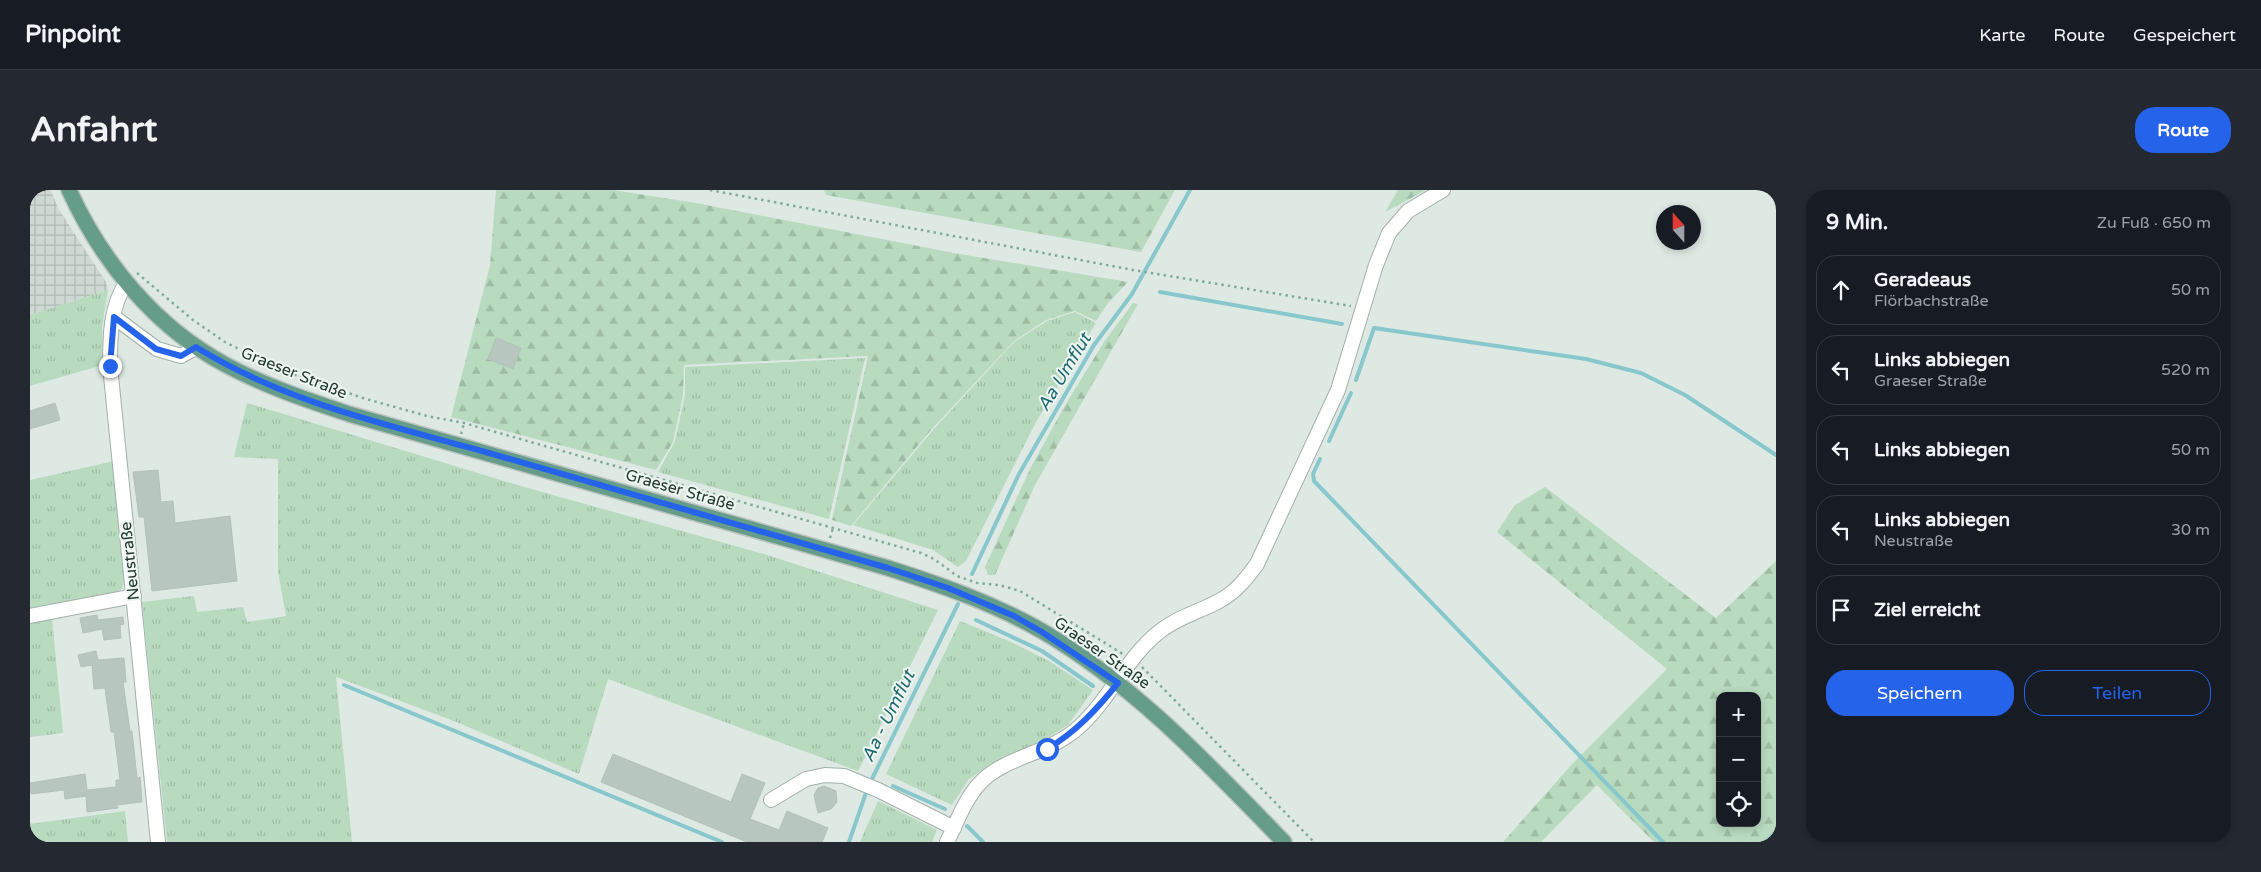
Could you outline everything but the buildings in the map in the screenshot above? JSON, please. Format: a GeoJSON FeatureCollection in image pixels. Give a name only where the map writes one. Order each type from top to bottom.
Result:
{"type":"FeatureCollection","features":[{"type":"Feature","properties":{"kind":"main road","name":"Graeser Straße"},"geometry":{"type":"LineString","coordinates":[[69,190],[89,230],[106,257],[152,310],[196,347],[225,364],[259,382],[349,414],[827,550],[948,588],[994,606],[1042,632],[1118,683],[1186,742],[1284,842]]}},
{"type":"Feature","properties":{"kind":"street"},"geometry":{"type":"LineString","coordinates":[[947,842],[966,804],[980,783],[1003,766],[1047,749],[1066,738],[1086,720],[1118,683],[1144,645],[1176,620],[1221,600],[1241,585],[1257,564],[1338,390],[1376,265],[1389,233],[1408,211],[1443,190]]}},
{"type":"Feature","properties":{"kind":"street","name":"Neustraße"},"geometry":{"type":"LineString","coordinates":[[127,282],[121,290],[114,317],[110,366],[158,842]]}},
{"type":"Feature","properties":{"kind":"street"},"geometry":{"type":"LineString","coordinates":[[114,317],[156,349],[181,356],[196,347]]}},
{"type":"Feature","properties":{"kind":"street"},"geometry":{"type":"LineString","coordinates":[[30,616],[134,596]]}},
{"type":"Feature","properties":{"kind":"street"},"geometry":{"type":"LineString","coordinates":[[772,800],[806,779],[824,775],[844,776],[878,790],[954,828]]}},
{"type":"Feature","properties":{"kind":"path"},"geometry":{"type":"LineString","coordinates":[[710,190],[1133,270],[1363,308]]}},
{"type":"Feature","properties":{"kind":"shaded area"},"geometry":{"type":"Polygon","coordinates":[[[30,190],[51,190],[58,208],[106,282],[108,290],[30,315],[30,190]]]}},
{"type":"Feature","properties":{"kind":"green space"},"geometry":{"type":"Polygon","coordinates":[[[496,190],[613,190],[696,203],[954,253],[1128,282],[1108,303],[1096,321],[1075,311],[1046,320],[1014,341],[931,430],[851,526],[832,520],[868,356],[684,365],[683,395],[673,442],[656,470],[451,417],[490,265],[496,190]]]}},
{"type":"Feature","properties":{"kind":"green space"},"geometry":{"type":"Polygon","coordinates":[[[824,190],[1175,190],[1141,252],[826,195],[824,190]]]}},
{"type":"Feature","properties":{"kind":"green space"},"geometry":{"type":"Polygon","coordinates":[[[1398,190],[1426,190],[1385,212],[1398,190]]]}},
{"type":"Feature","properties":{"kind":"green space"},"geometry":{"type":"Polygon","coordinates":[[[108,290],[102,327],[103,365],[30,386],[30,315],[108,290]]]}},
{"type":"Feature","properties":{"kind":"green space"},"geometry":{"type":"Polygon","coordinates":[[[1133,303],[1138,304],[1035,485],[995,575],[988,575],[985,567],[1031,467],[1064,407],[1104,342],[1133,303]]]}},
{"type":"Feature","properties":{"kind":"green space"},"geometry":{"type":"Polygon","coordinates":[[[1075,312],[1096,323],[1036,422],[966,561],[958,567],[933,550],[853,525],[933,430],[1014,342],[1047,321],[1075,312]]]}},
{"type":"Feature","properties":{"kind":"green space"},"geometry":{"type":"Polygon","coordinates":[[[865,358],[829,519],[658,472],[675,441],[685,395],[685,367],[865,358]]]}},
{"type":"Feature","properties":{"kind":"green space"},"geometry":{"type":"Polygon","coordinates":[[[247,403],[521,486],[764,554],[938,610],[858,771],[608,679],[579,774],[454,721],[336,677],[352,842],[167,842],[142,602],[194,596],[197,612],[243,607],[247,622],[286,616],[278,572],[278,459],[234,457],[247,403]]]}},
{"type":"Feature","properties":{"kind":"green space"},"geometry":{"type":"Polygon","coordinates":[[[114,461],[124,581],[122,589],[113,593],[30,610],[30,480],[114,461]]]}},
{"type":"Feature","properties":{"kind":"green space"},"geometry":{"type":"Polygon","coordinates":[[[1545,487],[1716,618],[1776,561],[1776,836],[1770,842],[1654,842],[1597,785],[1541,842],[1503,842],[1574,762],[1667,669],[1497,532],[1515,505],[1545,487]]]}},
{"type":"Feature","properties":{"kind":"green space"},"geometry":{"type":"Polygon","coordinates":[[[52,619],[63,733],[30,737],[30,624],[52,619]]]}},
{"type":"Feature","properties":{"kind":"green space"},"geometry":{"type":"Polygon","coordinates":[[[960,621],[1009,641],[1049,661],[1093,690],[1068,725],[1038,744],[992,763],[969,779],[952,805],[886,774],[960,621]]]}},
{"type":"Feature","properties":{"kind":"green space"},"geometry":{"type":"Polygon","coordinates":[[[878,801],[937,830],[932,842],[860,842],[878,801]]]}},
{"type":"Feature","properties":{"kind":"green space"},"geometry":{"type":"Polygon","coordinates":[[[125,811],[128,842],[30,842],[30,824],[125,811]]]}},
{"type":"Feature","properties":{"kind":"waterway","name":"Aa Umflut"},"geometry":{"type":"LineString","coordinates":[[972,574],[1019,474],[1094,345],[1132,294],[1190,190]]}},
{"type":"Feature","properties":{"kind":"waterway"},"geometry":{"type":"LineString","coordinates":[[1160,292],[1342,324]]}},
{"type":"Feature","properties":{"kind":"waterway"},"geometry":{"type":"LineString","coordinates":[[1356,380],[1374,328],[1586,359],[1641,373],[1685,395],[1776,455]]}},
{"type":"Feature","properties":{"kind":"waterway"},"geometry":{"type":"LineString","coordinates":[[1329,441],[1351,393]]}},
{"type":"Feature","properties":{"kind":"waterway"},"geometry":{"type":"LineString","coordinates":[[1320,459],[1313,474],[1314,481],[1663,842]]}},
{"type":"Feature","properties":{"kind":"waterway","name":"Aa - Umflut"},"geometry":{"type":"LineString","coordinates":[[870,783],[958,604]]}},
{"type":"Feature","properties":{"kind":"waterway"},"geometry":{"type":"LineString","coordinates":[[976,620],[1042,651],[1093,686]]}},
{"type":"Feature","properties":{"kind":"waterway"},"geometry":{"type":"LineString","coordinates":[[344,685],[722,842]]}},
{"type":"Feature","properties":{"kind":"waterway"},"geometry":{"type":"LineString","coordinates":[[893,786],[945,809]]}},
{"type":"Feature","properties":{"kind":"waterway","name":"Aa - Umflut"},"geometry":{"type":"LineString","coordinates":[[849,842],[867,790]]}},
{"type":"Feature","properties":{"kind":"waterway"},"geometry":{"type":"LineString","coordinates":[[967,826],[983,842]]}},
{"type":"Feature","properties":{"kind":"waterway"},"geometry":{"type":"LineString","coordinates":[[1766,842],[1776,832]]}},
{"type":"Feature","properties":{"kind":"route"},"geometry":{"type":"LineString","coordinates":[[110,366],[110,345],[114,317],[156,349],[181,356],[196,347],[259,382],[349,414],[827,550],[888,568],[973,597],[1042,632],[1118,683],[1080,726],[1066,738],[1047,749]]}}]}
